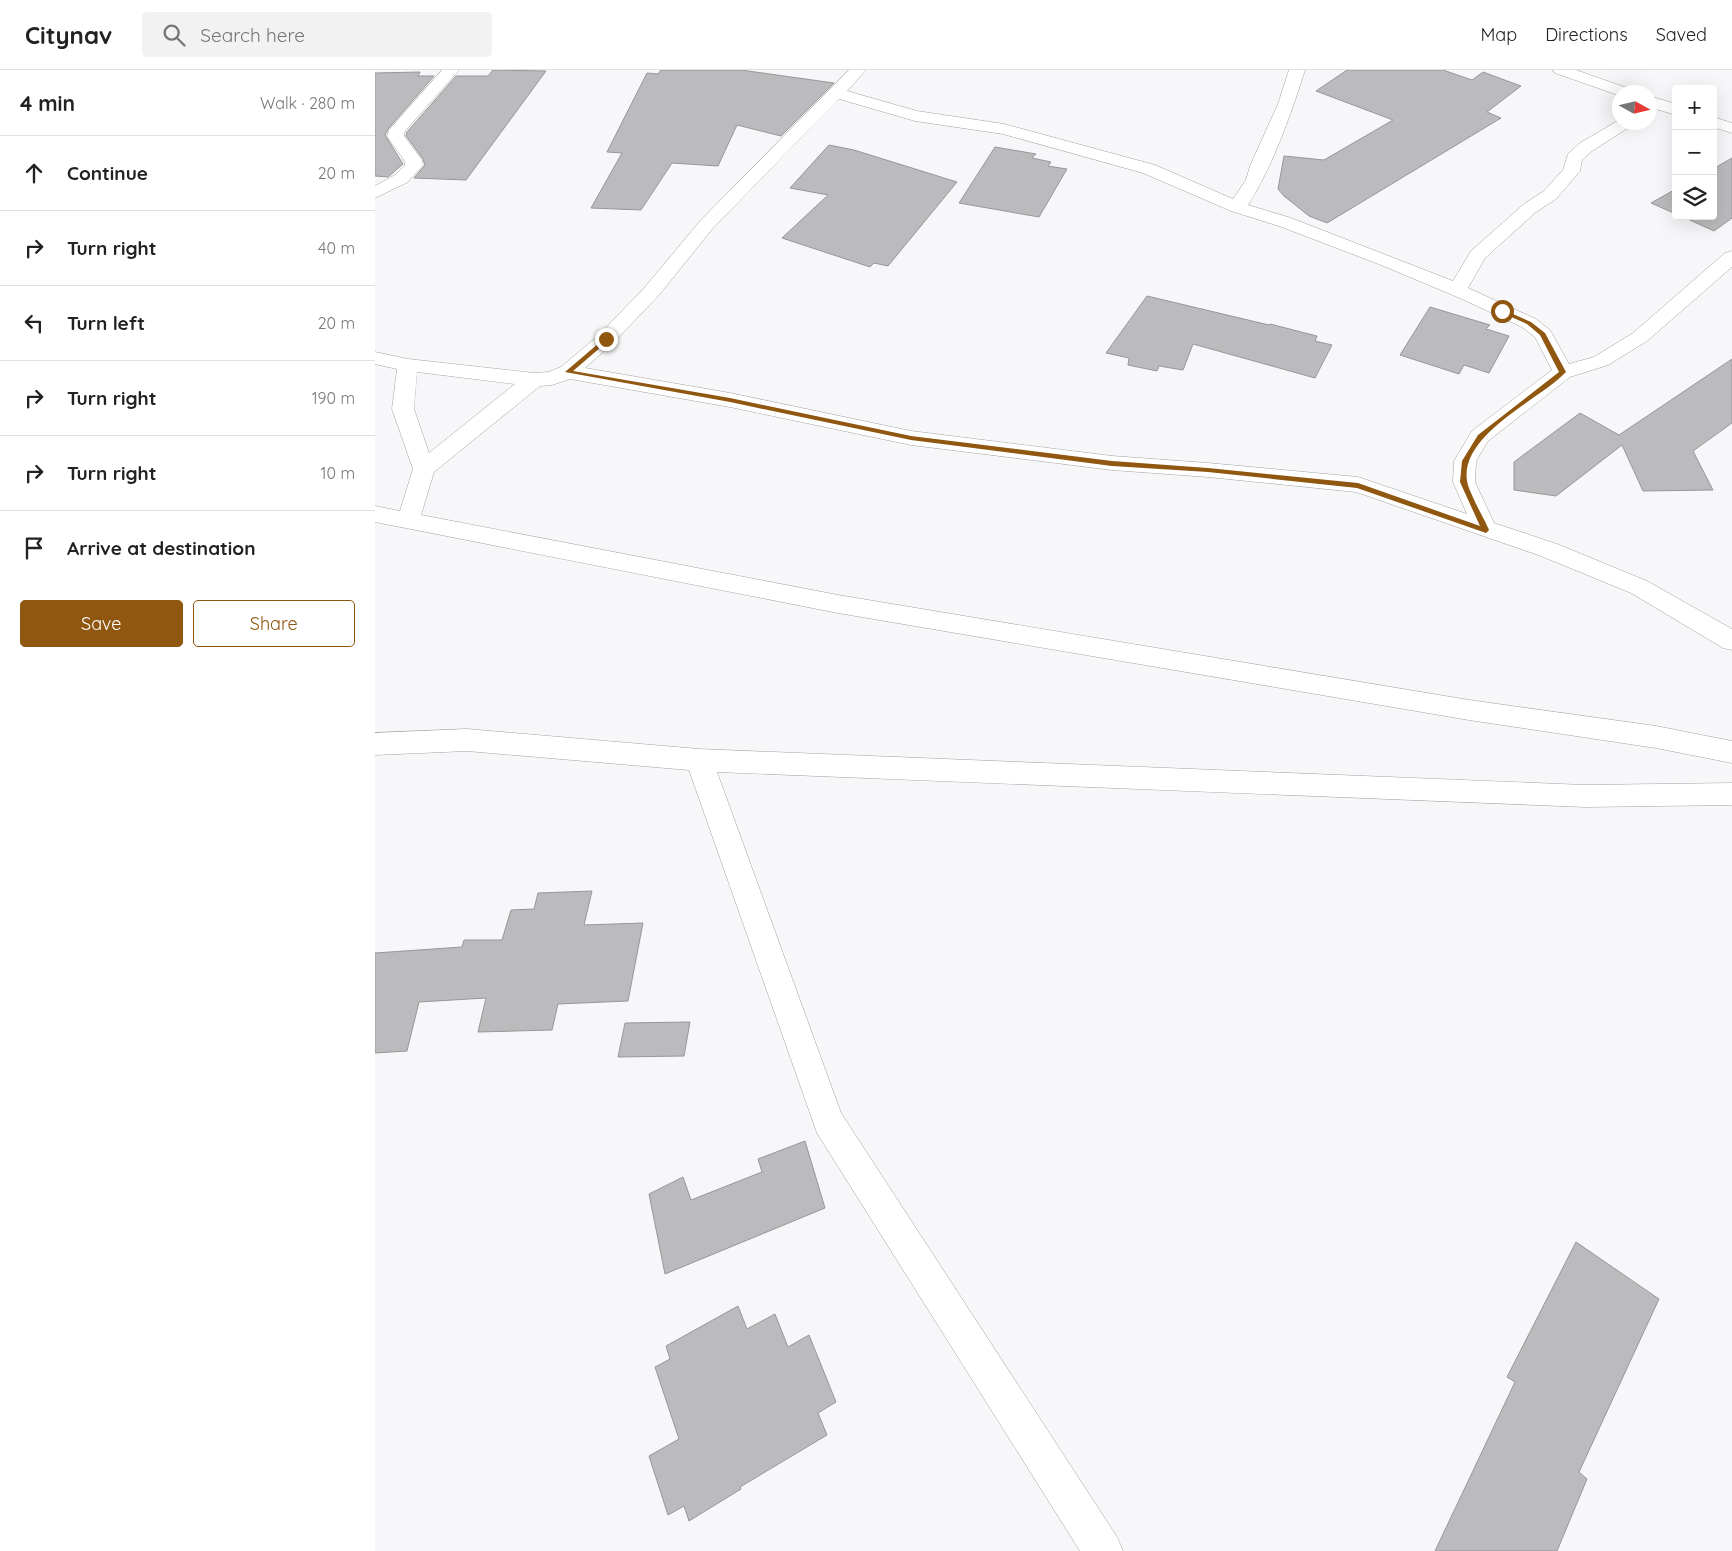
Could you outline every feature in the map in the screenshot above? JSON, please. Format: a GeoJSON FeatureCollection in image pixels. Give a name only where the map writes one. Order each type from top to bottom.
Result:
{"type":"FeatureCollection","features":[{"type":"Feature","properties":{"kind":"street"},"geometry":{"type":"LineString","coordinates":[[375,193],[404,178],[411,170],[414,165],[413,160],[395,136],[397,130],[451,70]]}},
{"type":"Feature","properties":{"kind":"street"},"geometry":{"type":"LineString","coordinates":[[375,358],[407,365],[534,380],[552,378],[568,372],[606,339],[652,291],[707,224],[859,70]]}},
{"type":"Feature","properties":{"kind":"street"},"geometry":{"type":"LineString","coordinates":[[1237,207],[1255,180],[1259,166],[1286,104],[1297,70]]}},
{"type":"Feature","properties":{"kind":"street"},"geometry":{"type":"LineString","coordinates":[[1561,70],[1612,88]]}},
{"type":"Feature","properties":{"kind":"street"},"geometry":{"type":"LineString","coordinates":[[837,93],[915,116],[1004,130],[1149,170],[1237,207],[1325,237],[1457,290],[1529,323],[1543,334],[1563,372]]}},
{"type":"Feature","properties":{"kind":"street"},"geometry":{"type":"LineString","coordinates":[[1717,123],[1732,128]]}},
{"type":"Feature","properties":{"kind":"street"},"geometry":{"type":"LineString","coordinates":[[1457,290],[1478,256],[1530,208],[1550,196],[1571,171],[1574,158],[1586,147],[1612,130]]}},
{"type":"Feature","properties":{"kind":"street"},"geometry":{"type":"LineString","coordinates":[[1486,530],[1464,482],[1465,461],[1480,436],[1563,372],[1601,361],[1640,337],[1732,257]]}},
{"type":"Feature","properties":{"kind":"street"},"geometry":{"type":"LineString","coordinates":[[407,365],[403,409],[424,469]]}},
{"type":"Feature","properties":{"kind":"street"},"geometry":{"type":"LineString","coordinates":[[568,372],[730,400],[911,438],[1112,464],[1208,470],[1358,486],[1549,550],[1639,587],[1732,641]]}},
{"type":"Feature","properties":{"kind":"street"},"geometry":{"type":"LineString","coordinates":[[408,521],[424,469],[534,380]]}},
{"type":"Feature","properties":{"kind":"street"},"geometry":{"type":"LineString","coordinates":[[375,514],[848,606],[1469,710],[1656,737],[1732,752]]}},
{"type":"Feature","properties":{"kind":"street"},"geometry":{"type":"LineString","coordinates":[[375,744],[467,740],[699,760],[1585,796],[1732,794]]}},
{"type":"Feature","properties":{"kind":"street"},"geometry":{"type":"LineString","coordinates":[[699,760],[828,1122],[1103,1551]]}},
{"type":"Feature","properties":{"kind":"building"},"geometry":{"type":"Polygon","coordinates":[[[493,70],[546,71],[466,180],[414,178],[425,165],[423,159],[406,136],[407,132],[456,76],[488,76],[493,70]]]}},
{"type":"Feature","properties":{"kind":"building"},"geometry":{"type":"Polygon","coordinates":[[[661,70],[741,70],[834,83],[781,136],[737,125],[718,166],[672,163],[641,210],[591,208],[622,153],[607,152],[647,73],[658,74],[661,70]]]}},
{"type":"Feature","properties":{"kind":"building"},"geometry":{"type":"Polygon","coordinates":[[[1347,70],[1443,70],[1472,80],[1483,72],[1521,86],[1487,112],[1501,118],[1327,223],[1309,216],[1278,189],[1284,156],[1324,160],[1393,120],[1316,91],[1347,70]]]}},
{"type":"Feature","properties":{"kind":"building"},"geometry":{"type":"Polygon","coordinates":[[[420,72],[418,76],[434,76],[388,129],[385,135],[403,164],[388,177],[375,176],[375,73],[420,72]]]}},
{"type":"Feature","properties":{"kind":"building"},"geometry":{"type":"Polygon","coordinates":[[[829,145],[854,150],[957,182],[888,266],[874,263],[870,267],[782,238],[828,195],[790,188],[829,145]]]}},
{"type":"Feature","properties":{"kind":"building"},"geometry":{"type":"Polygon","coordinates":[[[995,147],[1036,154],[1032,158],[1051,162],[1048,166],[1067,169],[1039,217],[959,203],[995,147]]]}},
{"type":"Feature","properties":{"kind":"building"},"geometry":{"type":"Polygon","coordinates":[[[1732,158],[1732,218],[1714,231],[1690,220],[1717,220],[1717,167],[1732,158]]]}},
{"type":"Feature","properties":{"kind":"building"},"geometry":{"type":"Polygon","coordinates":[[[1672,191],[1672,212],[1651,203],[1672,191]]]}},
{"type":"Feature","properties":{"kind":"building"},"geometry":{"type":"Polygon","coordinates":[[[1147,296],[1317,336],[1315,341],[1332,345],[1315,378],[1193,344],[1183,370],[1159,366],[1157,371],[1128,365],[1129,358],[1106,353],[1147,296]]]}},
{"type":"Feature","properties":{"kind":"building"},"geometry":{"type":"Polygon","coordinates":[[[1430,307],[1490,325],[1486,329],[1509,336],[1489,373],[1464,365],[1459,374],[1400,355],[1430,307]]]}},
{"type":"Feature","properties":{"kind":"building"},"geometry":{"type":"Polygon","coordinates":[[[1732,359],[1732,423],[1693,451],[1713,490],[1643,491],[1622,445],[1556,496],[1514,490],[1514,462],[1580,413],[1619,435],[1732,359]]]}},
{"type":"Feature","properties":{"kind":"building"},"geometry":{"type":"Polygon","coordinates":[[[592,891],[584,925],[643,923],[628,1001],[558,1004],[552,1030],[478,1032],[486,998],[419,1002],[407,1051],[375,1053],[375,953],[462,947],[464,940],[502,940],[511,910],[534,909],[538,893],[592,891]]]}},
{"type":"Feature","properties":{"kind":"building"},"geometry":{"type":"Polygon","coordinates":[[[690,1022],[684,1056],[618,1057],[625,1023],[690,1022]]]}},
{"type":"Feature","properties":{"kind":"building"},"geometry":{"type":"Polygon","coordinates":[[[805,1141],[825,1208],[665,1274],[649,1194],[683,1177],[691,1200],[762,1172],[758,1159],[805,1141]]]}},
{"type":"Feature","properties":{"kind":"building"},"geometry":{"type":"Polygon","coordinates":[[[1576,1242],[1659,1299],[1579,1472],[1587,1479],[1557,1551],[1435,1551],[1515,1382],[1507,1377],[1576,1242]]]}},
{"type":"Feature","properties":{"kind":"building"},"geometry":{"type":"Polygon","coordinates":[[[738,1306],[747,1329],[775,1314],[788,1347],[809,1335],[836,1402],[818,1413],[827,1435],[740,1487],[741,1489],[689,1521],[684,1506],[668,1515],[649,1456],[679,1439],[655,1367],[670,1359],[666,1346],[738,1306]]]}},
{"type":"Feature","properties":{"kind":"route"},"geometry":{"type":"LineString","coordinates":[[606,339],[568,372],[730,400],[911,438],[1112,464],[1208,470],[1358,486],[1486,530],[1464,482],[1465,461],[1480,436],[1563,372],[1543,334],[1529,323],[1502,311]]}}]}
